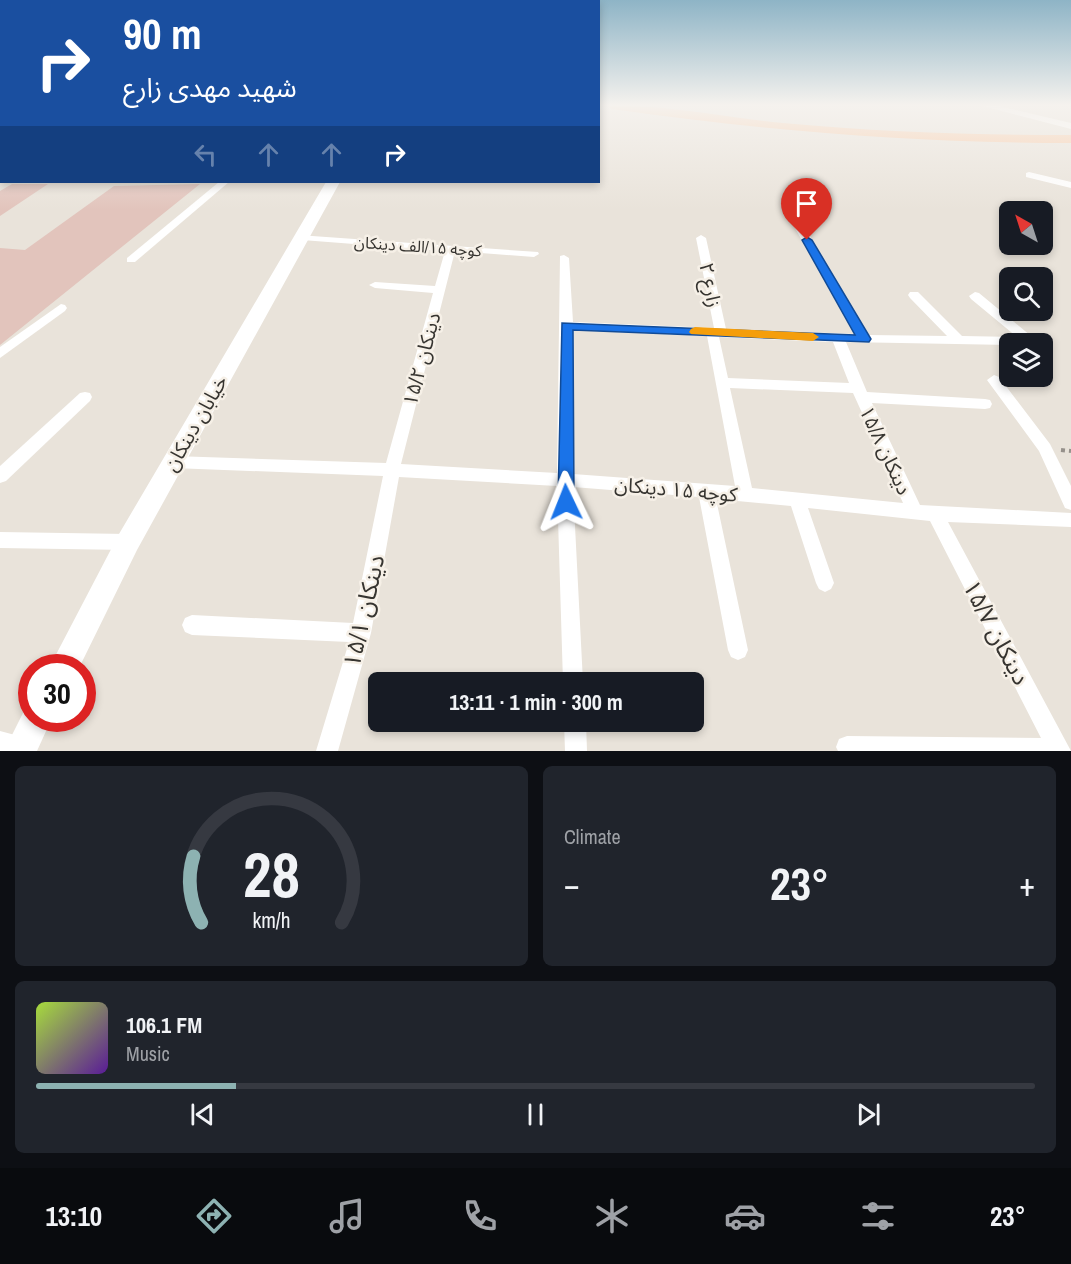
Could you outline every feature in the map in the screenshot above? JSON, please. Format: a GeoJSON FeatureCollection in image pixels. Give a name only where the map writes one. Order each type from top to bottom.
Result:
{"type":"FeatureCollection","features":[{"type":"Feature","properties":{"kind":"main road","name":"خیابان دینکان"},"geometry":{"type":"LineString","coordinates":[[70,654],[128,542],[332,183]]}},
{"type":"Feature","properties":{"kind":"main road"},"geometry":{"type":"LineString","coordinates":[[14,747],[26,732]]}},
{"type":"Feature","properties":{"kind":"street"},"geometry":{"type":"LineString","coordinates":[[1029,175],[1071,185]]}},
{"type":"Feature","properties":{"kind":"street"},"geometry":{"type":"LineString","coordinates":[[131,260],[223,183]]}},
{"type":"Feature","properties":{"kind":"street"},"geometry":{"type":"LineString","coordinates":[[796,221],[864,339]]}},
{"type":"Feature","properties":{"kind":"street","name":"کوچه ۱۵/الف دینکان"},"geometry":{"type":"LineString","coordinates":[[302,237],[534,254]]}},
{"type":"Feature","properties":{"kind":"street","name":"۲ زارع"},"geometry":{"type":"LineString","coordinates":[[701,238],[717,333],[722,383],[745,494]]}},
{"type":"Feature","properties":{"kind":"street","name":"۱۵/۲ دینکان"},"geometry":{"type":"LineString","coordinates":[[392,470],[451,248]]}},
{"type":"Feature","properties":{"kind":"street"},"geometry":{"type":"LineString","coordinates":[[564,258],[567,326],[565,480],[573,672]]}},
{"type":"Feature","properties":{"kind":"street"},"geometry":{"type":"LineString","coordinates":[[375,285],[440,290]]}},
{"type":"Feature","properties":{"kind":"street"},"geometry":{"type":"LineString","coordinates":[[914,295],[960,341]]}},
{"type":"Feature","properties":{"kind":"street"},"geometry":{"type":"LineString","coordinates":[[567,326],[864,339],[1031,340],[975,296]]}},
{"type":"Feature","properties":{"kind":"street"},"geometry":{"type":"LineString","coordinates":[[0,354],[61,308]]}},
{"type":"Feature","properties":{"kind":"street","name":"۱۵/۸ دینکان"},"geometry":{"type":"LineString","coordinates":[[838,338],[860,393],[915,512]]}},
{"type":"Feature","properties":{"kind":"street"},"geometry":{"type":"LineString","coordinates":[[994,380],[1045,448],[1071,503]]}},
{"type":"Feature","properties":{"kind":"street"},"geometry":{"type":"LineString","coordinates":[[722,383],[985,404]]}},
{"type":"Feature","properties":{"kind":"street"},"geometry":{"type":"LineString","coordinates":[[0,476],[85,397]]}},
{"type":"Feature","properties":{"kind":"street","name":"کوچه ۱۵ دینکان"},"geometry":{"type":"LineString","coordinates":[[173,462],[392,470],[565,480],[745,494],[934,514],[1071,520]]}},
{"type":"Feature","properties":{"kind":"street","name":"۱۵/۱ دینکان"},"geometry":{"type":"LineString","coordinates":[[327,751],[361,633],[392,470]]}},
{"type":"Feature","properties":{"kind":"street"},"geometry":{"type":"LineString","coordinates":[[706,491],[738,650]]}},
{"type":"Feature","properties":{"kind":"street"},"geometry":{"type":"LineString","coordinates":[[797,500],[825,583]]}},
{"type":"Feature","properties":{"kind":"street","name":"۱۵/۷ دینکان"},"geometry":{"type":"LineString","coordinates":[[934,514],[1059,750]]}},
{"type":"Feature","properties":{"kind":"street"},"geometry":{"type":"LineString","coordinates":[[0,540],[128,542]]}},
{"type":"Feature","properties":{"kind":"street"},"geometry":{"type":"LineString","coordinates":[[192,625],[361,633]]}},
{"type":"Feature","properties":{"kind":"street"},"geometry":{"type":"LineString","coordinates":[[575,732],[576,751]]}},
{"type":"Feature","properties":{"kind":"street"},"geometry":{"type":"LineString","coordinates":[[847,747],[1059,750]]}},
{"type":"Feature","properties":{"kind":"shaded area"},"geometry":{"type":"Polygon","coordinates":[[[12,184],[48,184],[0,216],[0,191],[12,184]]]}},
{"type":"Feature","properties":{"kind":"shaded area"},"geometry":{"type":"Polygon","coordinates":[[[200,184],[0,345],[0,248],[25,250],[114,186],[200,184]]]}},
{"type":"Feature","properties":{"kind":"slow traffic"},"geometry":{"type":"LineString","coordinates":[[695,332],[813,337]]}},
{"type":"Feature","properties":{"kind":"route"},"geometry":{"type":"LineString","coordinates":[[566,502],[567,326],[864,339],[807,240]]}}]}
